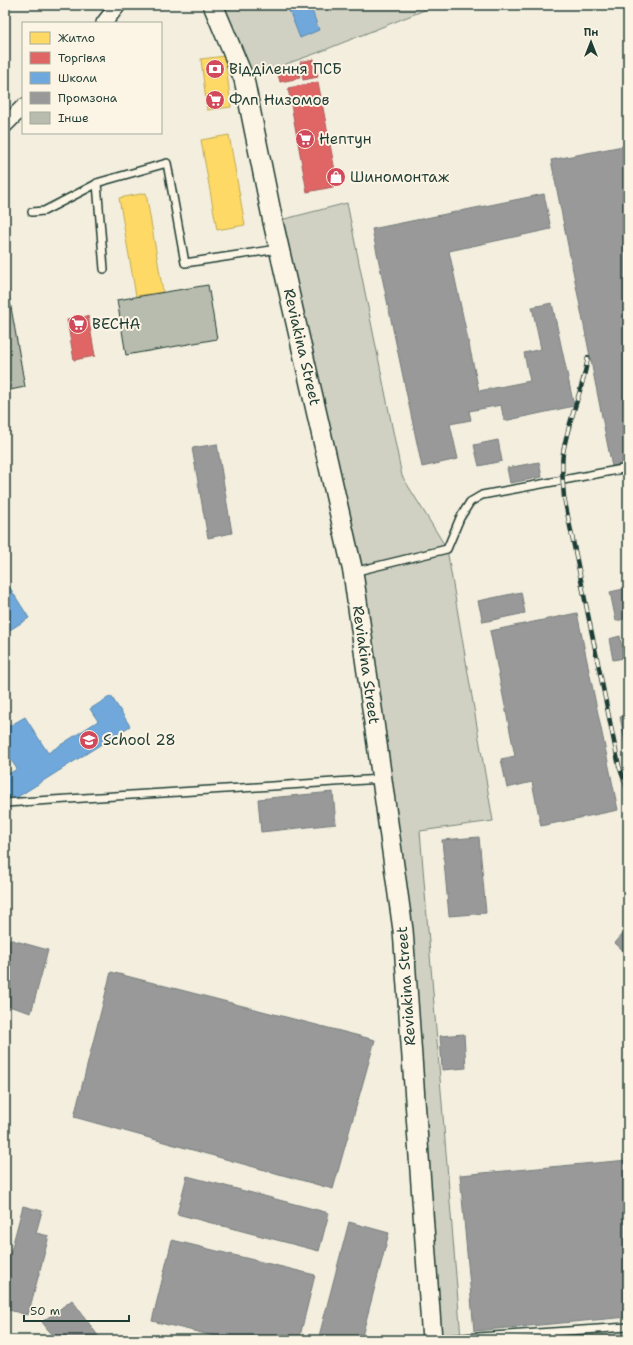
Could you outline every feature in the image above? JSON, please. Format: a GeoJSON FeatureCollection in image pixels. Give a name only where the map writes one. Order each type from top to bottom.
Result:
{"type":"FeatureCollection","features":[{"type":"Feature","properties":{"kind":"street"},"geometry":{"type":"LineString","coordinates":[[105,22],[118,5]]}},
{"type":"Feature","properties":{"kind":"street","name":"Reviakina Street"},"geometry":{"type":"LineString","coordinates":[[217,6],[244,79],[280,248],[353,572],[403,930],[432,1340]]}},
{"type":"Feature","properties":{"kind":"street"},"geometry":{"type":"LineString","coordinates":[[5,125],[22,108]]}},
{"type":"Feature","properties":{"kind":"lane"},"geometry":{"type":"LineString","coordinates":[[32,212],[44,211],[97,184],[167,163],[185,262],[280,248]]}},
{"type":"Feature","properties":{"kind":"lane"},"geometry":{"type":"LineString","coordinates":[[97,184],[104,269]]}},
{"type":"Feature","properties":{"kind":"lane"},"geometry":{"type":"LineString","coordinates":[[353,572],[447,549],[460,518],[470,502],[482,495],[628,468]]}},
{"type":"Feature","properties":{"kind":"lane"},"geometry":{"type":"LineString","coordinates":[[5,803],[382,779]]}},
{"type":"Feature","properties":{"kind":"lane"},"geometry":{"type":"LineString","coordinates":[[432,1340],[628,1327]]}},
{"type":"Feature","properties":{"kind":"shaded area"},"geometry":{"type":"Polygon","coordinates":[[[222,5],[437,5],[317,53],[244,79],[222,5]]]}},
{"type":"Feature","properties":{"kind":"shaded area"},"geometry":{"type":"Polygon","coordinates":[[[347,203],[402,476],[447,549],[493,821],[420,831],[461,1338],[628,1327],[628,1340],[432,1340],[403,930],[353,572],[273,222],[347,203]]]}},
{"type":"Feature","properties":{"kind":"building: Житло"},"geometry":{"type":"Polygon","coordinates":[[[225,56],[231,107],[207,110],[201,59],[225,56]]]}},
{"type":"Feature","properties":{"kind":"building: Житло"},"geometry":{"type":"Polygon","coordinates":[[[229,135],[245,225],[217,230],[201,140],[229,135]]]}},
{"type":"Feature","properties":{"kind":"building: Житло"},"geometry":{"type":"Polygon","coordinates":[[[146,193],[163,292],[136,296],[119,198],[146,193]]]}},
{"type":"Feature","properties":{"kind":"building: Торгівля"},"geometry":{"type":"Polygon","coordinates":[[[314,59],[318,77],[303,80],[300,62],[314,59]]]}},
{"type":"Feature","properties":{"kind":"building: Торгівля"},"geometry":{"type":"Polygon","coordinates":[[[297,65],[300,78],[280,82],[277,70],[297,65]]]}},
{"type":"Feature","properties":{"kind":"building: Торгівля"},"geometry":{"type":"Polygon","coordinates":[[[318,82],[338,186],[307,192],[288,88],[318,82]]]}},
{"type":"Feature","properties":{"kind":"building: Торгівля"},"geometry":{"type":"Polygon","coordinates":[[[88,316],[95,356],[74,360],[67,320],[88,316]]]}},
{"type":"Feature","properties":{"kind":"building: Школи"},"geometry":{"type":"Polygon","coordinates":[[[287,5],[310,5],[319,30],[300,38],[287,5]]]}},
{"type":"Feature","properties":{"kind":"building: Школи"},"geometry":{"type":"Polygon","coordinates":[[[10,588],[29,618],[5,633],[5,591],[10,588]]]}},
{"type":"Feature","properties":{"kind":"building: Школи","name":"School 28"},"geometry":{"type":"Polygon","coordinates":[[[111,696],[130,726],[8,803],[5,798],[5,776],[17,769],[5,751],[5,727],[6,728],[25,717],[48,753],[98,721],[90,709],[111,696]]]}},
{"type":"Feature","properties":{"kind":"building: Промзона"},"geometry":{"type":"Polygon","coordinates":[[[628,145],[628,464],[612,467],[551,160],[628,145]]]}},
{"type":"Feature","properties":{"kind":"building: Промзона"},"geometry":{"type":"Polygon","coordinates":[[[544,194],[551,229],[449,251],[479,391],[530,381],[524,353],[541,349],[532,307],[552,303],[574,406],[504,421],[501,405],[469,411],[471,420],[450,424],[458,459],[422,467],[372,229],[544,194]]]}},
{"type":"Feature","properties":{"kind":"building: Промзона"},"geometry":{"type":"Polygon","coordinates":[[[498,440],[502,461],[479,466],[474,445],[498,440]]]}},
{"type":"Feature","properties":{"kind":"building: Промзона"},"geometry":{"type":"Polygon","coordinates":[[[217,444],[232,533],[208,538],[192,448],[217,444]]]}},
{"type":"Feature","properties":{"kind":"building: Промзона"},"geometry":{"type":"Polygon","coordinates":[[[539,462],[542,477],[510,483],[507,468],[539,462]]]}},
{"type":"Feature","properties":{"kind":"building: Промзона"},"geometry":{"type":"Polygon","coordinates":[[[628,588],[628,618],[616,621],[610,592],[628,588]]]}},
{"type":"Feature","properties":{"kind":"building: Промзона"},"geometry":{"type":"Polygon","coordinates":[[[521,592],[525,613],[483,622],[478,601],[521,592]]]}},
{"type":"Feature","properties":{"kind":"building: Промзона"},"geometry":{"type":"Polygon","coordinates":[[[577,613],[618,810],[541,826],[532,782],[507,788],[501,759],[515,756],[490,631],[577,613]]]}},
{"type":"Feature","properties":{"kind":"building: Промзона"},"geometry":{"type":"Polygon","coordinates":[[[620,636],[624,658],[613,660],[609,639],[620,636]]]}},
{"type":"Feature","properties":{"kind":"building: Промзона"},"geometry":{"type":"Polygon","coordinates":[[[628,715],[628,757],[620,717],[628,715]]]}},
{"type":"Feature","properties":{"kind":"building: Промзона"},"geometry":{"type":"Polygon","coordinates":[[[333,792],[336,824],[261,832],[258,799],[333,792]]]}},
{"type":"Feature","properties":{"kind":"building: Промзона"},"geometry":{"type":"Polygon","coordinates":[[[479,837],[486,913],[449,916],[442,840],[479,837]]]}},
{"type":"Feature","properties":{"kind":"building: Промзона"},"geometry":{"type":"Polygon","coordinates":[[[624,933],[628,936],[628,955],[615,943],[624,933]]]}},
{"type":"Feature","properties":{"kind":"building: Промзона"},"geometry":{"type":"Polygon","coordinates":[[[5,938],[48,950],[31,1013],[5,1005],[5,938]]]}},
{"type":"Feature","properties":{"kind":"building: Промзона"},"geometry":{"type":"Polygon","coordinates":[[[111,972],[375,1040],[333,1189],[74,1117],[111,972]]]}},
{"type":"Feature","properties":{"kind":"building: Промзона"},"geometry":{"type":"Polygon","coordinates":[[[464,1034],[466,1068],[442,1070],[440,1036],[464,1034]]]}},
{"type":"Feature","properties":{"kind":"building: Промзона"},"geometry":{"type":"Polygon","coordinates":[[[628,1160],[628,1317],[474,1331],[460,1175],[628,1160]]]}},
{"type":"Feature","properties":{"kind":"building: Промзона"},"geometry":{"type":"Polygon","coordinates":[[[187,1176],[329,1213],[319,1251],[177,1214],[187,1176]]]}},
{"type":"Feature","properties":{"kind":"building: Промзона"},"geometry":{"type":"Polygon","coordinates":[[[23,1206],[42,1211],[36,1233],[49,1236],[28,1315],[5,1309],[5,1273],[23,1206]]]}},
{"type":"Feature","properties":{"kind":"building: Промзона"},"geometry":{"type":"Polygon","coordinates":[[[349,1222],[389,1233],[361,1340],[318,1340],[349,1222]]]}},
{"type":"Feature","properties":{"kind":"building: Промзона"},"geometry":{"type":"Polygon","coordinates":[[[172,1240],[315,1275],[299,1340],[231,1340],[152,1321],[172,1240]]]}},
{"type":"Feature","properties":{"kind":"building: Промзона"},"geometry":{"type":"Polygon","coordinates":[[[72,1300],[101,1340],[56,1340],[42,1322],[72,1300]]]}},
{"type":"Feature","properties":{"kind":"building: Інше"},"geometry":{"type":"Polygon","coordinates":[[[5,273],[25,387],[5,391],[5,273]]]}},
{"type":"Feature","properties":{"kind":"building: Інше"},"geometry":{"type":"Polygon","coordinates":[[[208,285],[217,339],[126,355],[117,300],[208,285]]]}},
{"type":"Feature","properties":{"kind":"railway"},"geometry":{"type":"LineString","coordinates":[[588,357],[583,381],[565,441],[562,470],[564,497],[619,766],[628,791]]}},
{"type":"Feature","properties":{"kind":"place","name":"Відділення ПСБ"},"geometry":{"type":"Point","coordinates":[215,69]}},
{"type":"Feature","properties":{"kind":"place","name":"Флп Низомов"},"geometry":{"type":"Point","coordinates":[215,100]}},
{"type":"Feature","properties":{"kind":"place","name":"Нептун"},"geometry":{"type":"Point","coordinates":[305,139]}},
{"type":"Feature","properties":{"kind":"place","name":"Шиномонтаж"},"geometry":{"type":"Point","coordinates":[336,177]}},
{"type":"Feature","properties":{"kind":"place","name":"ВЕСНА"},"geometry":{"type":"Point","coordinates":[78,324]}},
{"type":"Feature","properties":{"kind":"place","name":"School 28"},"geometry":{"type":"Point","coordinates":[89,740]}}]}
